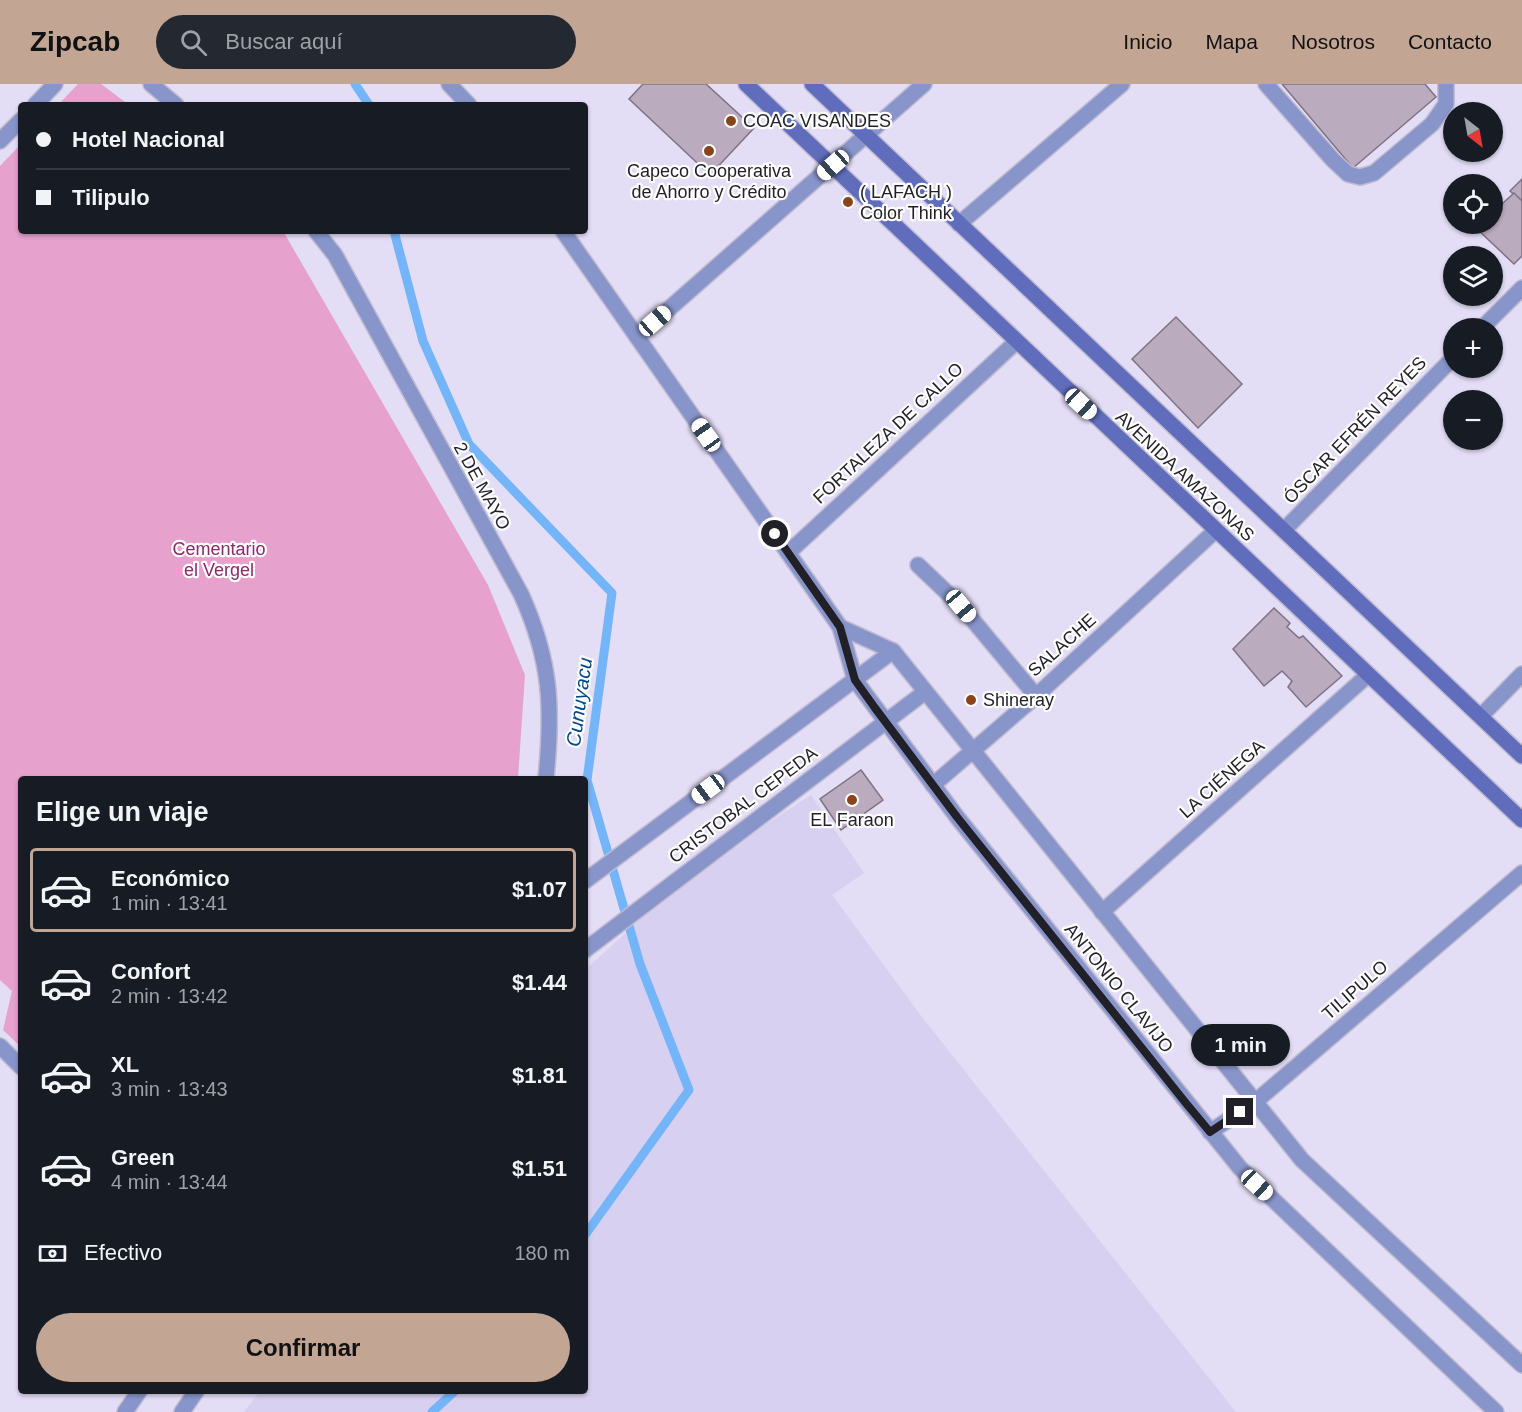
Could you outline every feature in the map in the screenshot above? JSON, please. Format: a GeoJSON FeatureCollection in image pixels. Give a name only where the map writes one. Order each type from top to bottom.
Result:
{"type":"FeatureCollection","features":[{"type":"Feature","properties":{"kind":"main road","name":"AVENIDA AMAZONAS"},"geometry":{"type":"LineString","coordinates":[[746,84],[1522,820]]}},
{"type":"Feature","properties":{"kind":"main road","name":"AVENIDA AMAZONAS"},"geometry":{"type":"LineString","coordinates":[[812,84],[1522,756]]}},
{"type":"Feature","properties":{"kind":"street"},"geometry":{"type":"LineString","coordinates":[[38,102],[56,84]]}},
{"type":"Feature","properties":{"kind":"street"},"geometry":{"type":"LineString","coordinates":[[151,84],[172,102]]}},
{"type":"Feature","properties":{"kind":"street"},"geometry":{"type":"LineString","coordinates":[[449,84],[466,102]]}},
{"type":"Feature","properties":{"kind":"street"},"geometry":{"type":"LineString","coordinates":[[638,337],[924,84]]}},
{"type":"Feature","properties":{"kind":"street"},"geometry":{"type":"LineString","coordinates":[[959,224],[1122,84]]}},
{"type":"Feature","properties":{"kind":"street"},"geometry":{"type":"LineString","coordinates":[[1266,84],[1333,160],[1348,174],[1360,177],[1374,173],[1432,124],[1446,104],[1446,84]]}},
{"type":"Feature","properties":{"kind":"street"},"geometry":{"type":"LineString","coordinates":[[0,141],[18,123]]}},
{"type":"Feature","properties":{"kind":"street","name":"2 DE MAYO"},"geometry":{"type":"LineString","coordinates":[[318,234],[335,255],[520,594],[537,630],[545,662],[549,696],[550,734],[546,776]]}},
{"type":"Feature","properties":{"kind":"street","name":"ANTONIO CLAVIJO"},"geometry":{"type":"LineString","coordinates":[[565,234],[840,627],[855,680],[933,785],[1240,1168],[1496,1412]]}},
{"type":"Feature","properties":{"kind":"street"},"geometry":{"type":"LineString","coordinates":[[1492,318],[1522,288]]}},
{"type":"Feature","properties":{"kind":"street","name":"FORTALEZA DE CALLO"},"geometry":{"type":"LineString","coordinates":[[788,553],[1016,342]]}},
{"type":"Feature","properties":{"kind":"street","name":"ÓSCAR EFRÉN REYES"},"geometry":{"type":"LineString","coordinates":[[1284,530],[1443,368]]}},
{"type":"Feature","properties":{"kind":"street","name":"SALACHE"},"geometry":{"type":"LineString","coordinates":[[933,785],[1036,696],[1215,531]]}},
{"type":"Feature","properties":{"kind":"street"},"geometry":{"type":"LineString","coordinates":[[918,565],[961,606],[1036,696]]}},
{"type":"Feature","properties":{"kind":"street","name":"ANTONIO CLAVIJO"},"geometry":{"type":"LineString","coordinates":[[840,627],[892,651],[1302,1160],[1522,1365]]}},
{"type":"Feature","properties":{"kind":"street","name":"CRISTOBAL CEPEDA"},"geometry":{"type":"LineString","coordinates":[[588,879],[892,651]]}},
{"type":"Feature","properties":{"kind":"street"},"geometry":{"type":"LineString","coordinates":[[1481,716],[1522,674]]}},
{"type":"Feature","properties":{"kind":"street","name":"LA CIÉNEGA"},"geometry":{"type":"LineString","coordinates":[[1101,912],[1368,675]]}},
{"type":"Feature","properties":{"kind":"street","name":"CRISTOBAL CEPEDA"},"geometry":{"type":"LineString","coordinates":[[588,948],[925,692]]}},
{"type":"Feature","properties":{"kind":"street","name":"TILIPULO"},"geometry":{"type":"LineString","coordinates":[[1210,1132],[1255,1102],[1522,873]]}},
{"type":"Feature","properties":{"kind":"street"},"geometry":{"type":"LineString","coordinates":[[0,1046],[18,1064]]}},
{"type":"Feature","properties":{"kind":"street"},"geometry":{"type":"LineString","coordinates":[[125,1412],[137,1394]]}},
{"type":"Feature","properties":{"kind":"street"},"geometry":{"type":"LineString","coordinates":[[182,1412],[194,1394]]}},
{"type":"Feature","properties":{"kind":"shaded area"},"geometry":{"type":"Polygon","coordinates":[[[811,795],[864,873],[832,895],[925,1021],[1236,1412],[244,1412],[258,1394],[588,1394],[588,967],[642,918],[768,823],[811,795]]]}},
{"type":"Feature","properties":{"kind":"green space"},"geometry":{"type":"Polygon","coordinates":[[[78,84],[101,84],[125,102],[61,102],[78,84]]]}},
{"type":"Feature","properties":{"kind":"green space","name":"Cementario el Vergel"},"geometry":{"type":"Polygon","coordinates":[[[18,147],[18,234],[285,234],[488,585],[525,675],[518,776],[18,776],[18,1044],[3,1030],[12,991],[0,980],[0,166],[18,147]]]}},
{"type":"Feature","properties":{"kind":"building","name":"Capeco Cooperativa de Ahorro y Crédito"},"geometry":{"type":"Polygon","coordinates":[[[643,84],[706,84],[754,128],[710,175],[629,99],[643,84]]]}},
{"type":"Feature","properties":{"kind":"building"},"geometry":{"type":"Polygon","coordinates":[[[1282,84],[1425,84],[1436,97],[1353,168],[1282,84]]]}},
{"type":"Feature","properties":{"kind":"building"},"geometry":{"type":"Polygon","coordinates":[[[1522,179],[1522,202],[1510,191],[1522,179]]]}},
{"type":"Feature","properties":{"kind":"building"},"geometry":{"type":"Polygon","coordinates":[[[1514,193],[1522,201],[1522,256],[1514,264],[1503,254],[1503,246],[1495,246],[1482,234],[1503,234],[1503,203],[1514,193]]]}},
{"type":"Feature","properties":{"kind":"building"},"geometry":{"type":"Polygon","coordinates":[[[1176,317],[1242,384],[1198,428],[1132,359],[1176,317]]]}},
{"type":"Feature","properties":{"kind":"building"},"geometry":{"type":"Polygon","coordinates":[[[1274,608],[1290,623],[1287,627],[1299,638],[1303,636],[1342,676],[1306,707],[1288,687],[1292,681],[1282,671],[1264,686],[1233,649],[1274,608]]]}},
{"type":"Feature","properties":{"kind":"building","name":"EL Faraon"},"geometry":{"type":"Polygon","coordinates":[[[861,770],[883,800],[841,830],[820,799],[861,770]]]}},
{"type":"Feature","properties":{"kind":"waterway","name":"Cunuyacu"},"geometry":{"type":"LineString","coordinates":[[355,84],[367,102]]}},
{"type":"Feature","properties":{"kind":"waterway","name":"Cunuyacu"},"geometry":{"type":"LineString","coordinates":[[395,234],[423,341],[469,444],[612,593],[588,776]]}},
{"type":"Feature","properties":{"kind":"waterway","name":"Cunuyacu"},"geometry":{"type":"LineString","coordinates":[[588,783],[640,964],[689,1090],[588,1231]]}},
{"type":"Feature","properties":{"kind":"waterway","name":"Cunuyacu"},"geometry":{"type":"LineString","coordinates":[[432,1412],[452,1394]]}},
{"type":"Feature","properties":{"kind":"place","name":"COAC VISANDES"},"geometry":{"type":"Point","coordinates":[731,121]}},
{"type":"Feature","properties":{"kind":"place","name":"Capeco Cooperativa de Ahorro y Crédito"},"geometry":{"type":"Point","coordinates":[709,151]}},
{"type":"Feature","properties":{"kind":"place","name":"( LAFACH ) Color Think"},"geometry":{"type":"Point","coordinates":[848,202]}},
{"type":"Feature","properties":{"kind":"place","name":"Shineray"},"geometry":{"type":"Point","coordinates":[971,700]}},
{"type":"Feature","properties":{"kind":"place","name":"EL Faraon"},"geometry":{"type":"Point","coordinates":[852,800]}},
{"type":"Feature","properties":{"kind":"route"},"geometry":{"type":"LineString","coordinates":[[775,534],[840,627],[855,680],[875,708],[957,817],[1185,1102],[1210,1132],[1240,1112]]}}]}
